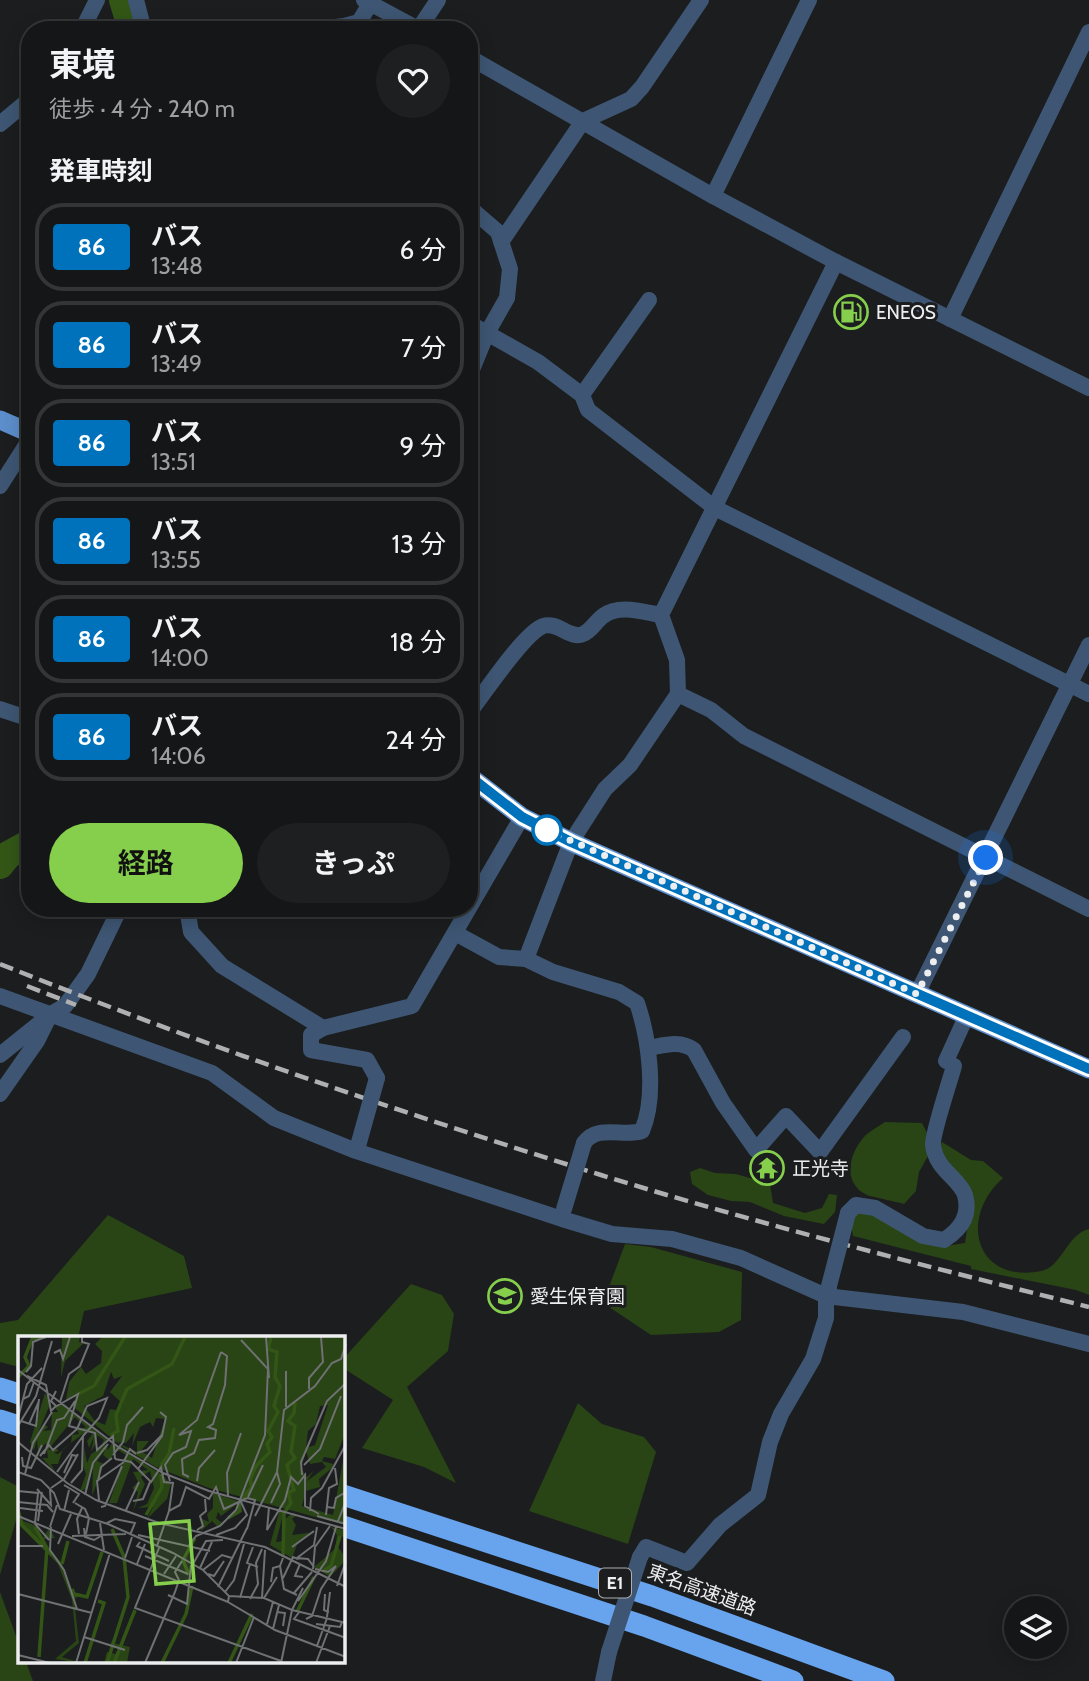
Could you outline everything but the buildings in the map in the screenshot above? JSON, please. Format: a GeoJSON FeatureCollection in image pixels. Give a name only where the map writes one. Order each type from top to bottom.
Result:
{"type":"FeatureCollection","features":[{"type":"Feature","properties":{"kind":"highway"},"geometry":{"type":"LineString","coordinates":[[0,1388],[18,1394]]}},
{"type":"Feature","properties":{"kind":"highway"},"geometry":{"type":"LineString","coordinates":[[0,1420],[18,1426]]}},
{"type":"Feature","properties":{"kind":"highway","name":"東名高速道路"},"geometry":{"type":"LineString","coordinates":[[345,1495],[652,1595],[884,1681]]}},
{"type":"Feature","properties":{"kind":"highway","name":"E1"},"geometry":{"type":"LineString","coordinates":[[345,1527],[631,1621],[793,1681]]}},
{"type":"Feature","properties":{"kind":"main road"},"geometry":{"type":"LineString","coordinates":[[0,420],[21,429]]}},
{"type":"Feature","properties":{"kind":"main road"},"geometry":{"type":"LineString","coordinates":[[478,783],[522,817],[571,842],[1089,1069]]}},
{"type":"Feature","properties":{"kind":"street"},"geometry":{"type":"LineString","coordinates":[[86,21],[97,0]]}},
{"type":"Feature","properties":{"kind":"street"},"geometry":{"type":"LineString","coordinates":[[136,0],[142,21]]}},
{"type":"Feature","properties":{"kind":"street"},"geometry":{"type":"LineString","coordinates":[[424,21],[438,0]]}},
{"type":"Feature","properties":{"kind":"street"},"geometry":{"type":"LineString","coordinates":[[501,243],[583,121],[631,99],[701,0]]}},
{"type":"Feature","properties":{"kind":"street"},"geometry":{"type":"LineString","coordinates":[[713,196],[809,0]]}},
{"type":"Feature","properties":{"kind":"street"},"geometry":{"type":"LineString","coordinates":[[359,21],[367,2],[403,21]]}},
{"type":"Feature","properties":{"kind":"street"},"geometry":{"type":"LineString","coordinates":[[950,319],[1089,32]]}},
{"type":"Feature","properties":{"kind":"street"},"geometry":{"type":"LineString","coordinates":[[478,62],[713,196],[836,262],[1089,388]]}},
{"type":"Feature","properties":{"kind":"street"},"geometry":{"type":"LineString","coordinates":[[0,124],[21,106]]}},
{"type":"Feature","properties":{"kind":"street"},"geometry":{"type":"LineString","coordinates":[[478,215],[498,232],[510,269],[507,298],[478,355]]}},
{"type":"Feature","properties":{"kind":"street"},"geometry":{"type":"LineString","coordinates":[[526,958],[571,842],[605,789],[630,765],[678,694],[677,660],[661,615],[836,262]]}},
{"type":"Feature","properties":{"kind":"street"},"geometry":{"type":"LineString","coordinates":[[582,395],[649,300]]}},
{"type":"Feature","properties":{"kind":"street"},"geometry":{"type":"LineString","coordinates":[[478,328],[538,362],[582,395],[588,410],[715,508],[1089,694]]}},
{"type":"Feature","properties":{"kind":"street"},"geometry":{"type":"LineString","coordinates":[[0,486],[21,453]]}},
{"type":"Feature","properties":{"kind":"street"},"geometry":{"type":"LineString","coordinates":[[478,701],[529,636],[543,626],[559,626],[575,636],[585,634],[604,614],[624,609],[661,615]]}},
{"type":"Feature","properties":{"kind":"street"},"geometry":{"type":"LineString","coordinates":[[917,994],[1089,645]]}},
{"type":"Feature","properties":{"kind":"street"},"geometry":{"type":"LineString","coordinates":[[678,694],[711,710],[744,736],[1089,909]]}},
{"type":"Feature","properties":{"kind":"street"},"geometry":{"type":"LineString","coordinates":[[0,709],[21,716]]}},
{"type":"Feature","properties":{"kind":"street"},"geometry":{"type":"LineString","coordinates":[[478,893],[522,817]]}},
{"type":"Feature","properties":{"kind":"street"},"geometry":{"type":"LineString","coordinates":[[0,1055],[65,1006],[88,974],[116,917]]}},
{"type":"Feature","properties":{"kind":"street"},"geometry":{"type":"LineString","coordinates":[[188,917],[191,932],[222,967],[323,1028]]}},
{"type":"Feature","properties":{"kind":"street"},"geometry":{"type":"LineString","coordinates":[[357,1149],[377,1078],[367,1060],[311,1050],[311,1035],[323,1028],[412,1006],[464,917]]}},
{"type":"Feature","properties":{"kind":"street"},"geometry":{"type":"LineString","coordinates":[[455,933],[499,957],[526,958],[553,972],[619,992],[637,1003],[649,1048],[648,1116],[642,1131],[630,1135],[599,1132],[589,1135],[584,1143],[563,1214]]}},
{"type":"Feature","properties":{"kind":"street"},"geometry":{"type":"LineString","coordinates":[[0,996],[212,1073],[274,1118],[357,1149],[563,1214],[612,1234],[672,1239],[741,1258],[828,1291],[963,1312],[1089,1344]]}},
{"type":"Feature","properties":{"kind":"street"},"geometry":{"type":"LineString","coordinates":[[0,1094],[37,1041],[51,1014]]}},
{"type":"Feature","properties":{"kind":"street"},"geometry":{"type":"LineString","coordinates":[[603,1681],[609,1652],[640,1557],[646,1547],[687,1563],[720,1525],[758,1495],[770,1442],[781,1414],[813,1359],[826,1318],[828,1291],[848,1213],[856,1205],[875,1208],[923,1236],[944,1240],[958,1232],[966,1217],[965,1194],[939,1163],[933,1143],[950,1063],[966,1017]]}},
{"type":"Feature","properties":{"kind":"street"},"geometry":{"type":"LineString","coordinates":[[649,1048],[676,1043],[686,1044],[694,1050],[723,1103],[755,1150],[786,1116],[820,1152],[903,1037]]}},
{"type":"Feature","properties":{"kind":"green space"},"geometry":{"type":"Polygon","coordinates":[[[885,1122],[922,1123],[929,1137],[929,1154],[919,1172],[916,1191],[904,1204],[867,1195],[859,1190],[851,1175],[852,1158],[861,1141],[885,1122]]]}},
{"type":"Feature","properties":{"kind":"green space"},"geometry":{"type":"Polygon","coordinates":[[[942,1142],[971,1160],[983,1161],[1003,1178],[989,1194],[981,1212],[978,1229],[981,1245],[989,1258],[1002,1268],[1019,1272],[1048,1269],[1075,1237],[1089,1229],[1089,1295],[971,1269],[971,1266],[853,1236],[850,1217],[854,1207],[870,1210],[940,1247],[965,1243],[972,1193],[939,1149],[942,1142]]]}},
{"type":"Feature","properties":{"kind":"green space"},"geometry":{"type":"Polygon","coordinates":[[[700,1168],[715,1173],[736,1174],[770,1184],[773,1203],[805,1213],[822,1208],[829,1194],[837,1195],[835,1212],[824,1224],[784,1216],[750,1202],[731,1201],[708,1195],[692,1184],[690,1172],[700,1168]]]}},
{"type":"Feature","properties":{"kind":"green space"},"geometry":{"type":"Polygon","coordinates":[[[108,1215],[184,1256],[192,1288],[84,1311],[78,1336],[18,1336],[18,1367],[0,1362],[0,1323],[18,1320],[108,1215]]]}},
{"type":"Feature","properties":{"kind":"green space"},"geometry":{"type":"Polygon","coordinates":[[[625,1244],[651,1247],[742,1272],[741,1320],[719,1332],[651,1335],[603,1303],[625,1244]]]}},
{"type":"Feature","properties":{"kind":"green space"},"geometry":{"type":"Polygon","coordinates":[[[411,1284],[442,1295],[454,1314],[448,1351],[407,1387],[456,1483],[424,1467],[362,1448],[393,1400],[345,1369],[345,1357],[411,1284]]]}},
{"type":"Feature","properties":{"kind":"green space"},"geometry":{"type":"Polygon","coordinates":[[[578,1403],[602,1424],[644,1437],[656,1452],[628,1544],[529,1511],[578,1403]]]}},
{"type":"Feature","properties":{"kind":"green space"},"geometry":{"type":"Polygon","coordinates":[[[0,1477],[18,1486],[18,1513],[0,1575],[0,1477]]]}},
{"type":"Feature","properties":{"kind":"green space"},"geometry":{"type":"Polygon","coordinates":[[[0,1592],[18,1641],[18,1664],[27,1664],[33,1681],[0,1681],[0,1592]]]}},
{"type":"Feature","properties":{"kind":"waterway"},"geometry":{"type":"LineString","coordinates":[[123,0],[129,21]]}},
{"type":"Feature","properties":{"kind":"waterway"},"geometry":{"type":"LineString","coordinates":[[0,865],[8,855],[21,848]]}},
{"type":"Feature","properties":{"kind":"railway"},"geometry":{"type":"LineString","coordinates":[[0,964],[299,1076],[601,1175],[783,1228],[1089,1307]]}},
{"type":"Feature","properties":{"kind":"railway"},"geometry":{"type":"LineString","coordinates":[[27,986],[76,1005]]}},
{"type":"Feature","properties":{"kind":"bus line","name":"86"},"geometry":{"type":"LineString","coordinates":[[478,784],[522,817],[571,842],[1089,1069]]}},
{"type":"Feature","properties":{"kind":"place","name":"ENEOS"},"geometry":{"type":"Point","coordinates":[851,312]}},
{"type":"Feature","properties":{"kind":"place","name":"正光寺"},"geometry":{"type":"Point","coordinates":[767,1168]}},
{"type":"Feature","properties":{"kind":"place","name":"愛生保育園"},"geometry":{"type":"Point","coordinates":[505,1296]}},
{"type":"Feature","properties":{"kind":"route"},"geometry":{"type":"LineString","coordinates":[[547,830],[917,994],[986,858]]}}]}
